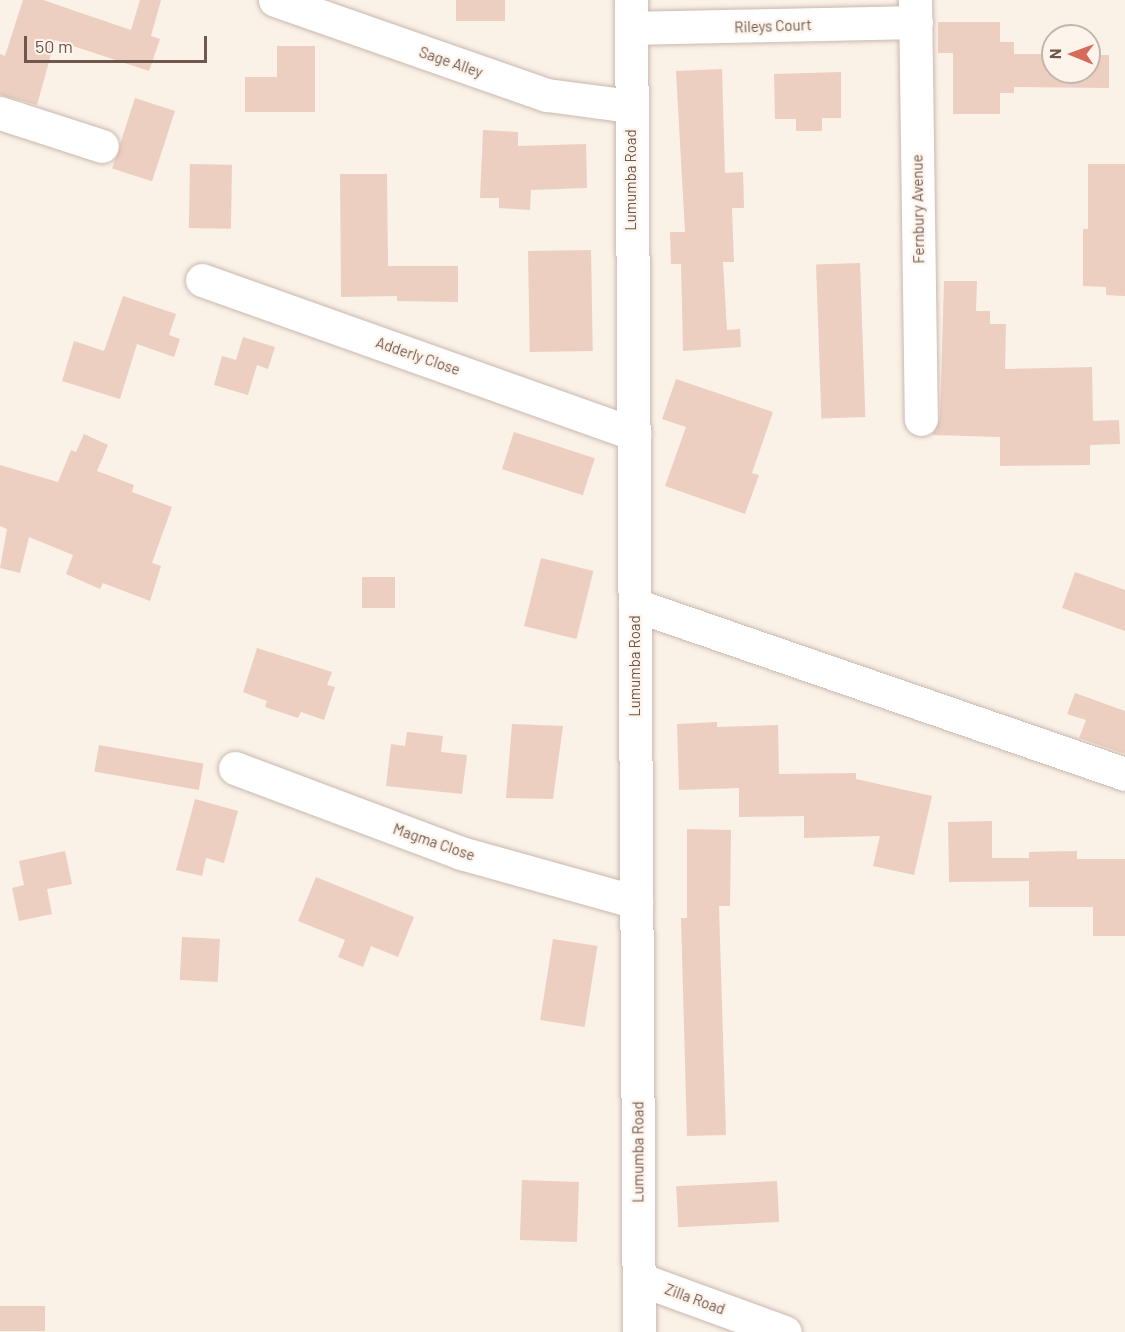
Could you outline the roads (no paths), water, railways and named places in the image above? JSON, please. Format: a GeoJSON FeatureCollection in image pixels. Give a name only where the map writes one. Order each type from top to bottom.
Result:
{"type":"FeatureCollection","features":[{"type":"Feature","properties":{"kind":"street","name":"Sage Alley"},"geometry":{"type":"LineString","coordinates":[[275,0],[547,95],[631,106]]}},
{"type":"Feature","properties":{"kind":"street","name":"Rileys Court"},"geometry":{"type":"LineString","coordinates":[[631,14],[915,11]]}},
{"type":"Feature","properties":{"kind":"street","name":"Fernbury Avenue"},"geometry":{"type":"LineString","coordinates":[[915,11],[921,419]]}},
{"type":"Feature","properties":{"kind":"street","name":"Lumumba Road"},"geometry":{"type":"LineString","coordinates":[[631,14],[639,1332]]}},
{"type":"Feature","properties":{"kind":"street"},"geometry":{"type":"LineString","coordinates":[[0,113],[102,146]]}},
{"type":"Feature","properties":{"kind":"street","name":"Adderly Close"},"geometry":{"type":"LineString","coordinates":[[202,280],[634,434]]}},
{"type":"Feature","properties":{"kind":"street"},"geometry":{"type":"LineString","coordinates":[[635,605],[1125,774]]}},
{"type":"Feature","properties":{"kind":"street","name":"Magma Close"},"geometry":{"type":"LineString","coordinates":[[235,768],[461,853],[636,902]]}},
{"type":"Feature","properties":{"kind":"street","name":"Zilla Road"},"geometry":{"type":"LineString","coordinates":[[639,1279],[785,1332]]}}]}
